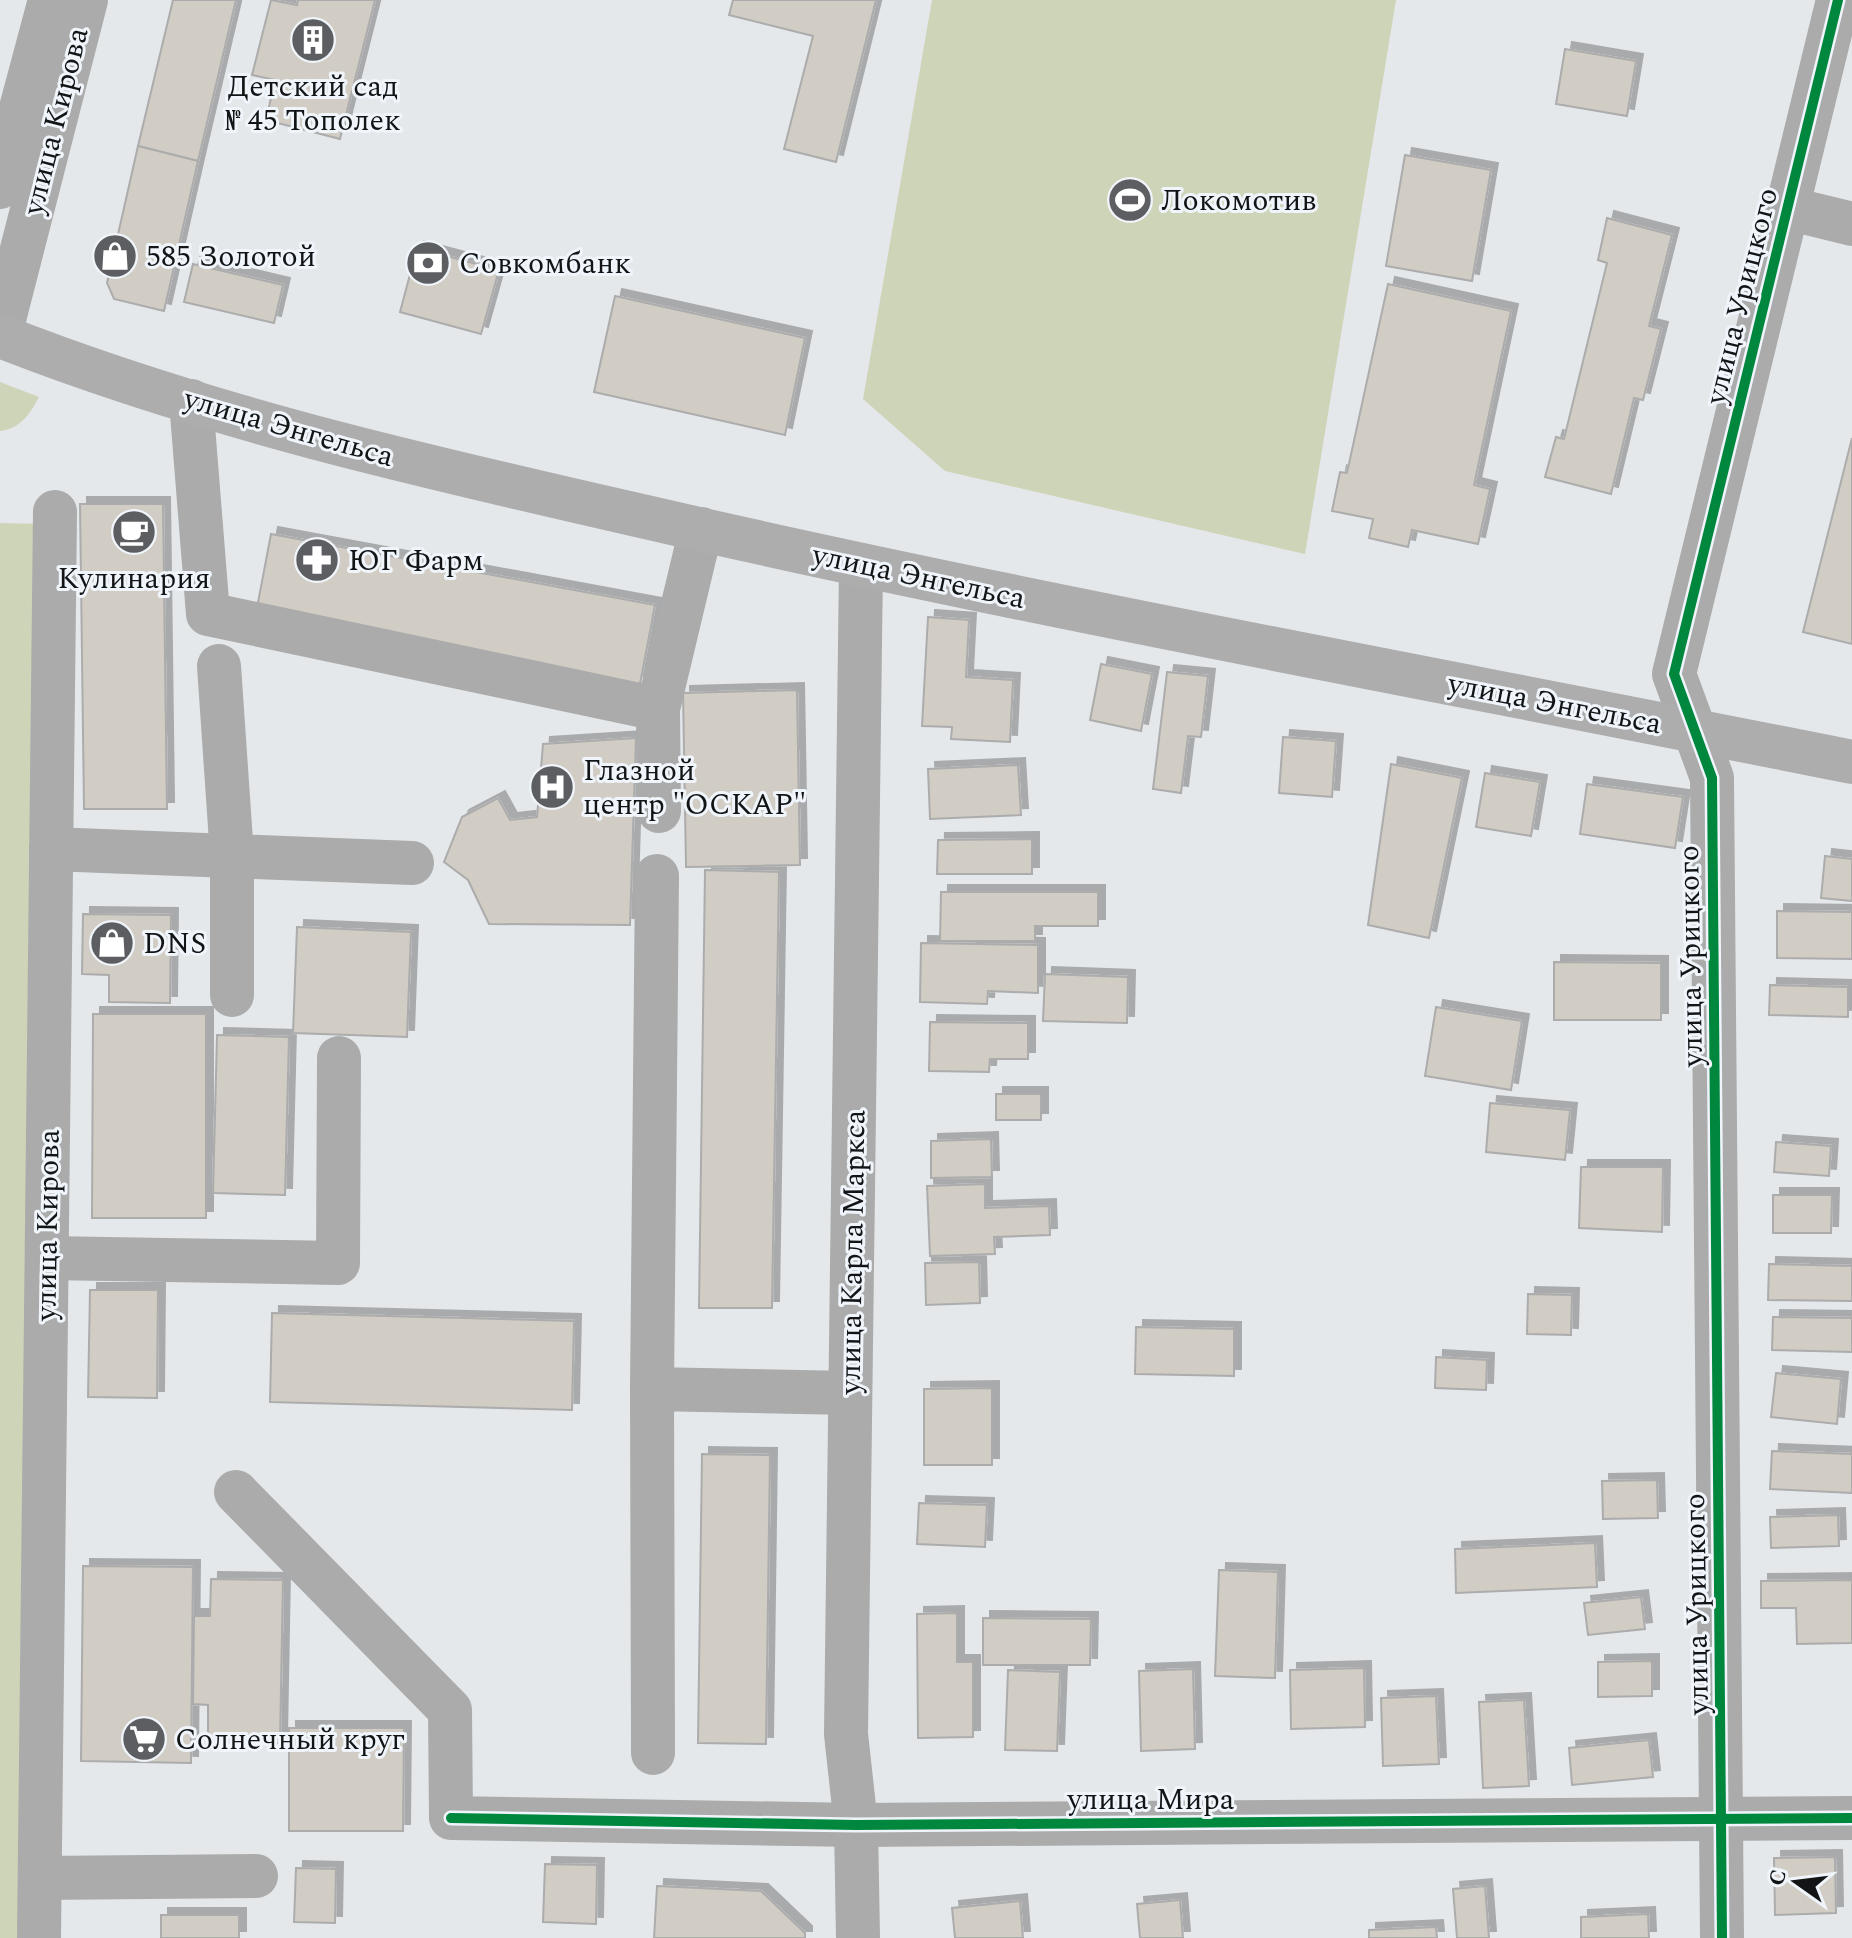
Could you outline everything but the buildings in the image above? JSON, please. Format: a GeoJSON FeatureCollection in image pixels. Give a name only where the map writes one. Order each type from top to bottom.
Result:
{"type":"FeatureCollection","features":[{"type":"Feature","properties":{"kind":"main road","name":"улица Энгельса"},"geometry":{"type":"LineString","coordinates":[[0,336],[69,363],[305,435],[861,566],[1852,762]]}},
{"type":"Feature","properties":{"kind":"street","name":"улица Кирова"},"geometry":{"type":"LineString","coordinates":[[0,187],[50,0]]}},
{"type":"Feature","properties":{"kind":"street","name":"улица Кирова"},"geometry":{"type":"LineString","coordinates":[[0,336],[86,0]]}},
{"type":"Feature","properties":{"kind":"street","name":"улица Урицкого"},"geometry":{"type":"LineString","coordinates":[[1722,1938],[1712,778],[1674,674],[1838,0]]}},
{"type":"Feature","properties":{"kind":"street"},"geometry":{"type":"LineString","coordinates":[[1787,208],[1852,224]]}},
{"type":"Feature","properties":{"kind":"street"},"geometry":{"type":"LineString","coordinates":[[191,401],[208,614],[658,709]]}},
{"type":"Feature","properties":{"kind":"street","name":"улица Кирова"},"geometry":{"type":"LineString","coordinates":[[39,1938],[55,512]]}},
{"type":"Feature","properties":{"kind":"street"},"geometry":{"type":"LineString","coordinates":[[659,811],[658,709],[701,529]]}},
{"type":"Feature","properties":{"kind":"street","name":"улица Карла Маркса"},"geometry":{"type":"LineString","coordinates":[[858,1938],[856,1825],[846,1734],[861,566]]}},
{"type":"Feature","properties":{"kind":"street"},"geometry":{"type":"LineString","coordinates":[[219,666],[232,856],[232,995]]}},
{"type":"Feature","properties":{"kind":"street"},"geometry":{"type":"LineString","coordinates":[[51,849],[412,863]]}},
{"type":"Feature","properties":{"kind":"street"},"geometry":{"type":"LineString","coordinates":[[653,1753],[652,1389],[657,876]]}},
{"type":"Feature","properties":{"kind":"street"},"geometry":{"type":"LineString","coordinates":[[47,1258],[338,1263],[339,1058]]}},
{"type":"Feature","properties":{"kind":"street"},"geometry":{"type":"LineString","coordinates":[[652,1389],[850,1393]]}},
{"type":"Feature","properties":{"kind":"street","name":"улица Мира"},"geometry":{"type":"LineString","coordinates":[[236,1492],[450,1710],[451,1818],[856,1825],[1852,1818]]}},
{"type":"Feature","properties":{"kind":"street"},"geometry":{"type":"LineString","coordinates":[[40,1878],[256,1876]]}},
{"type":"Feature","properties":{"kind":"green space","name":"Локомотив"},"geometry":{"type":"Polygon","coordinates":[[[932,0],[1396,0],[1305,554],[945,471],[863,399],[932,0]]]}},
{"type":"Feature","properties":{"kind":"green space"},"geometry":{"type":"Polygon","coordinates":[[[0,382],[39,397],[24,420],[0,431],[0,382]]]}},
{"type":"Feature","properties":{"kind":"green space"},"geometry":{"type":"Polygon","coordinates":[[[0,523],[44,524],[35,1938],[0,1938],[0,523]]]}},
{"type":"Feature","properties":{"kind":"cycle path"},"geometry":{"type":"LineString","coordinates":[[1722,1938],[1712,778],[1674,674],[1838,0]]}},
{"type":"Feature","properties":{"kind":"cycle path"},"geometry":{"type":"LineString","coordinates":[[451,1818],[856,1825],[1852,1818]]}},
{"type":"Feature","properties":{"kind":"place","name":"Детский сад № 45 Тополек"},"geometry":{"type":"Point","coordinates":[313,40]}},
{"type":"Feature","properties":{"kind":"place","name":"Локомотив"},"geometry":{"type":"Point","coordinates":[1130,200]}},
{"type":"Feature","properties":{"kind":"place","name":"585 Золотой"},"geometry":{"type":"Point","coordinates":[115,256]}},
{"type":"Feature","properties":{"kind":"place","name":"Совкомбанк"},"geometry":{"type":"Point","coordinates":[428,263]}},
{"type":"Feature","properties":{"kind":"place","name":"Кулинария"},"geometry":{"type":"Point","coordinates":[134,532]}},
{"type":"Feature","properties":{"kind":"place","name":"ЮГ Фарм"},"geometry":{"type":"Point","coordinates":[317,560]}},
{"type":"Feature","properties":{"kind":"place","name":"Глазной центр \"ОСКАР\""},"geometry":{"type":"Point","coordinates":[552,787]}},
{"type":"Feature","properties":{"kind":"place","name":"DNS"},"geometry":{"type":"Point","coordinates":[112,943]}},
{"type":"Feature","properties":{"kind":"place","name":"Солнечный круг"},"geometry":{"type":"Point","coordinates":[144,1739]}}]}
